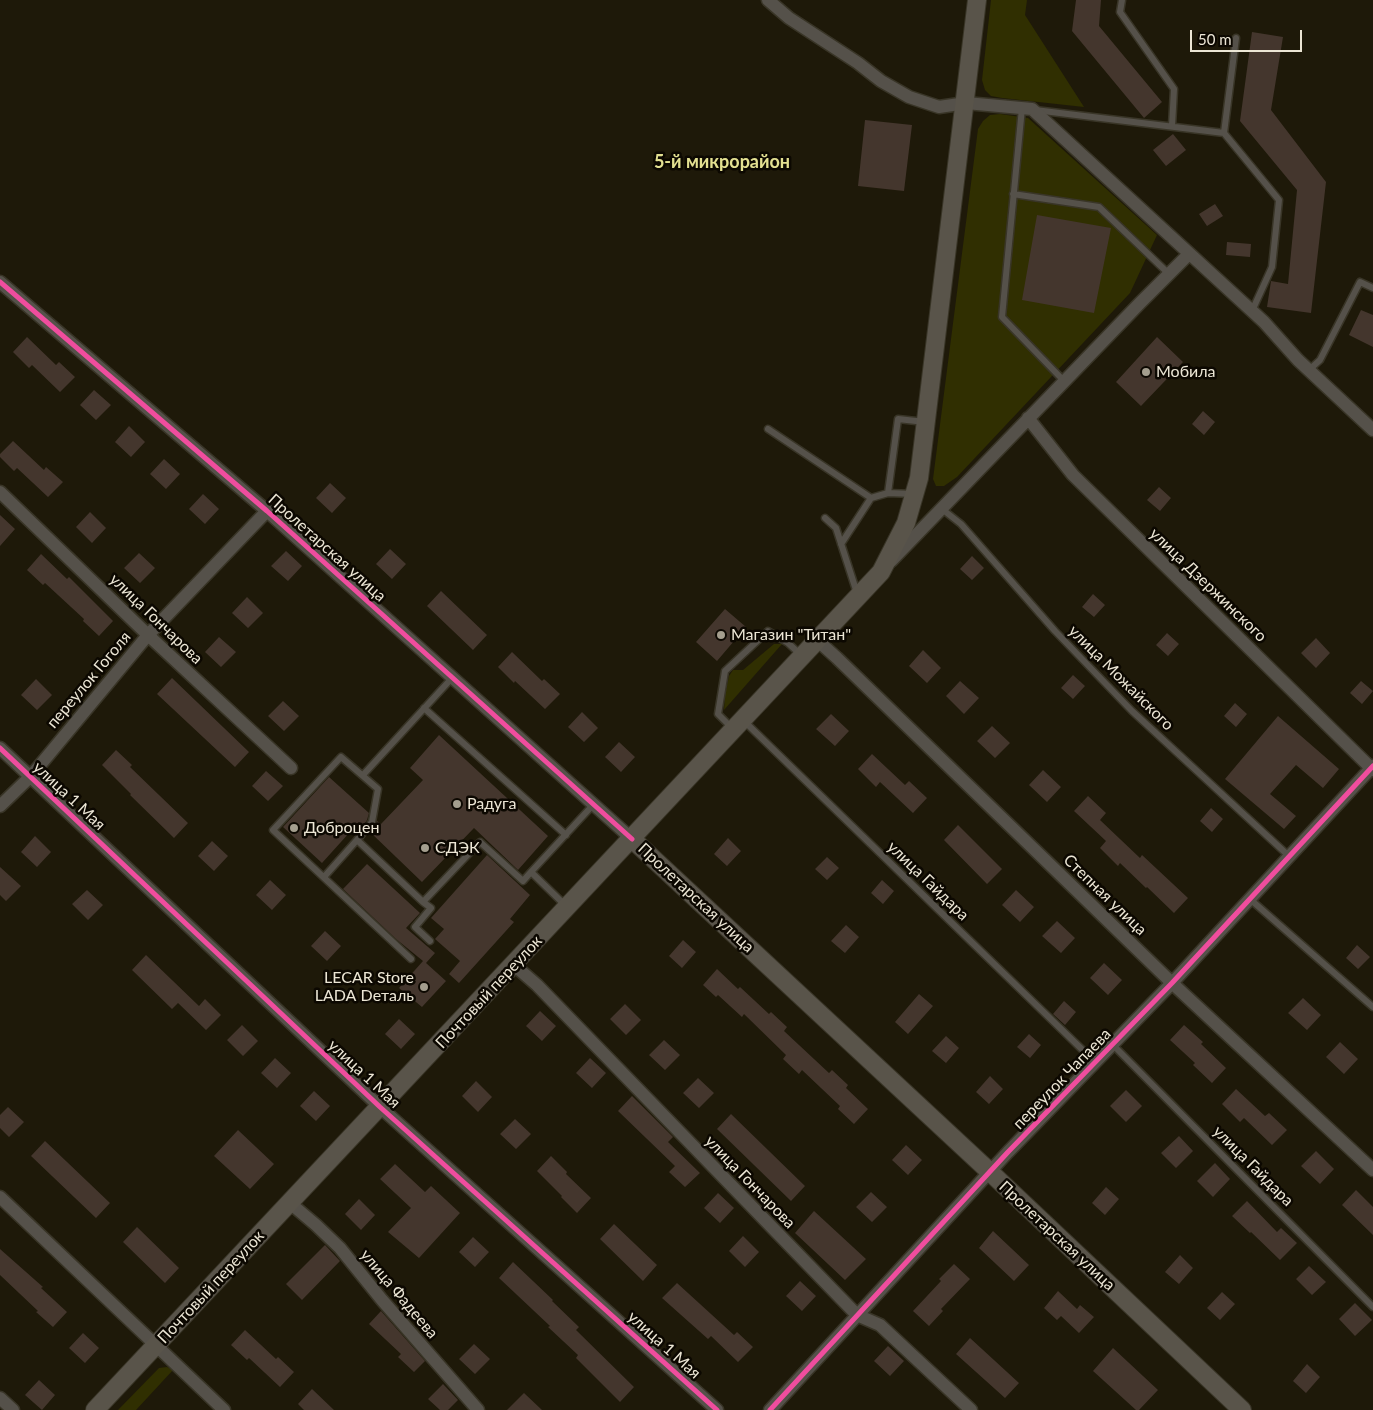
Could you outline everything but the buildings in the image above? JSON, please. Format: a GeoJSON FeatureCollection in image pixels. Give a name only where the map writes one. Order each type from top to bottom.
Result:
{"type":"FeatureCollection","features":[{"type":"Feature","properties":{"kind":"main road","name":"Почтовый переулок"},"geometry":{"type":"LineString","coordinates":[[95,1410],[568,908],[881,572],[906,523],[919,478],[978,0]]}},
{"type":"Feature","properties":{"kind":"main road","name":"Пролетарская улица"},"geometry":{"type":"LineString","coordinates":[[632,839],[990,1172],[1242,1410]]}},
{"type":"Feature","properties":{"kind":"street"},"geometry":{"type":"LineString","coordinates":[[768,0],[789,18],[858,63],[881,81],[909,97],[939,107],[966,103],[1027,109],[1252,311],[1309,370],[1373,430]]}},
{"type":"Feature","properties":{"kind":"street"},"geometry":{"type":"LineString","coordinates":[[881,572],[1028,418],[1189,254]]}},
{"type":"Feature","properties":{"kind":"street","name":"Пролетарская улица"},"geometry":{"type":"LineString","coordinates":[[0,282],[267,511],[632,839]]}},
{"type":"Feature","properties":{"kind":"street","name":"улица Дзержинского"},"geometry":{"type":"LineString","coordinates":[[1028,418],[1073,475],[1372,768]]}},
{"type":"Feature","properties":{"kind":"street","name":"улица Гончарова"},"geometry":{"type":"LineString","coordinates":[[0,492],[148,635],[291,768]]}},
{"type":"Feature","properties":{"kind":"street","name":"переулок Гоголя"},"geometry":{"type":"LineString","coordinates":[[0,806],[31,776],[148,635],[267,511]]}},
{"type":"Feature","properties":{"kind":"street","name":"Степная улица"},"geometry":{"type":"LineString","coordinates":[[817,640],[1172,983],[1373,1170]]}},
{"type":"Feature","properties":{"kind":"street","name":"улица 1 Мая"},"geometry":{"type":"LineString","coordinates":[[0,748],[380,1107],[717,1410]]}},
{"type":"Feature","properties":{"kind":"street","name":"переулок Чапаева"},"geometry":{"type":"LineString","coordinates":[[770,1410],[990,1172],[1251,900],[1372,768]]}},
{"type":"Feature","properties":{"kind":"street","name":"улица Гончарова"},"geometry":{"type":"LineString","coordinates":[[514,965],[537,985],[857,1315],[880,1325],[971,1410]]}},
{"type":"Feature","properties":{"kind":"street"},"geometry":{"type":"LineString","coordinates":[[0,1197],[224,1410]]}},
{"type":"Feature","properties":{"kind":"street","name":"улица Фадеева"},"geometry":{"type":"LineString","coordinates":[[290,1203],[340,1248],[382,1300],[478,1410]]}},
{"type":"Feature","properties":{"kind":"street"},"geometry":{"type":"LineString","coordinates":[[0,1398],[13,1410]]}},
{"type":"Feature","properties":{"kind":"lane"},"geometry":{"type":"LineString","coordinates":[[1122,0],[1120,12],[1174,89],[1172,126]]}},
{"type":"Feature","properties":{"kind":"lane"},"geometry":{"type":"LineString","coordinates":[[1224,133],[1236,38]]}},
{"type":"Feature","properties":{"kind":"lane"},"geometry":{"type":"LineString","coordinates":[[1064,381],[1002,317],[1013,194],[1027,109],[1224,133],[1280,200],[1272,267],[1252,311]]}},
{"type":"Feature","properties":{"kind":"lane"},"geometry":{"type":"LineString","coordinates":[[1013,194],[1099,207],[1169,274]]}},
{"type":"Feature","properties":{"kind":"lane"},"geometry":{"type":"LineString","coordinates":[[1309,370],[1320,360],[1360,282],[1373,288]]}},
{"type":"Feature","properties":{"kind":"lane"},"geometry":{"type":"LineString","coordinates":[[888,493],[898,419],[926,422]]}},
{"type":"Feature","properties":{"kind":"lane"},"geometry":{"type":"LineString","coordinates":[[768,429],[871,498]]}},
{"type":"Feature","properties":{"kind":"lane"},"geometry":{"type":"LineString","coordinates":[[841,544],[871,498],[888,493],[915,494]]}},
{"type":"Feature","properties":{"kind":"lane","name":"улица Можайского"},"geometry":{"type":"LineString","coordinates":[[942,509],[961,524],[1055,631],[1132,711],[1290,857]]}},
{"type":"Feature","properties":{"kind":"lane"},"geometry":{"type":"LineString","coordinates":[[825,518],[836,528],[858,596]]}},
{"type":"Feature","properties":{"kind":"lane","name":"улица Гайдара"},"geometry":{"type":"LineString","coordinates":[[802,656],[788,643],[768,631],[725,671],[718,714],[738,725],[1095,1062]]}},
{"type":"Feature","properties":{"kind":"lane"},"geometry":{"type":"LineString","coordinates":[[363,775],[452,678]]}},
{"type":"Feature","properties":{"kind":"lane"},"geometry":{"type":"LineString","coordinates":[[424,708],[566,834]]}},
{"type":"Feature","properties":{"kind":"lane"},"geometry":{"type":"LineString","coordinates":[[324,877],[372,822],[378,789],[341,757],[273,830],[411,959]]}},
{"type":"Feature","properties":{"kind":"lane"},"geometry":{"type":"LineString","coordinates":[[423,902],[480,842],[523,881],[593,805]]}},
{"type":"Feature","properties":{"kind":"lane"},"geometry":{"type":"LineString","coordinates":[[357,840],[431,908],[415,926],[430,941]]}},
{"type":"Feature","properties":{"kind":"lane"},"geometry":{"type":"LineString","coordinates":[[530,872],[568,908]]}},
{"type":"Feature","properties":{"kind":"lane"},"geometry":{"type":"LineString","coordinates":[[1251,900],[1373,1008]]}},
{"type":"Feature","properties":{"kind":"lane","name":"улица Гайдара"},"geometry":{"type":"LineString","coordinates":[[1113,1045],[1373,1307]]}},
{"type":"Feature","properties":{"kind":"shaded area"},"geometry":{"type":"Polygon","coordinates":[[[991,0],[1027,0],[1025,15],[1084,107],[1002,98],[991,96],[985,90],[982,80],[991,0]]]}},
{"type":"Feature","properties":{"kind":"shaded area"},"geometry":{"type":"Polygon","coordinates":[[[1000,114],[1028,118],[1157,235],[1130,293],[957,477],[944,486],[936,486],[933,479],[978,129],[990,115],[1000,114]]]}},
{"type":"Feature","properties":{"kind":"shaded area"},"geometry":{"type":"Polygon","coordinates":[[[774,644],[782,644],[724,710],[729,676],[733,670],[743,670],[774,644]]]}},
{"type":"Feature","properties":{"kind":"shaded area"},"geometry":{"type":"Polygon","coordinates":[[[167,1367],[173,1370],[136,1410],[118,1410],[159,1368],[167,1367]]]}},
{"type":"Feature","properties":{"kind":"cycle path"},"geometry":{"type":"LineString","coordinates":[[0,282],[267,511],[632,839]]}},
{"type":"Feature","properties":{"kind":"cycle path"},"geometry":{"type":"LineString","coordinates":[[0,748],[380,1107],[717,1410]]}},
{"type":"Feature","properties":{"kind":"cycle path"},"geometry":{"type":"LineString","coordinates":[[770,1410],[1008,1152],[1172,983],[1373,766]]}},
{"type":"Feature","properties":{"kind":"place","name":"Мобила"},"geometry":{"type":"Point","coordinates":[1146,372]}},
{"type":"Feature","properties":{"kind":"place","name":"Магазин \"Титан\""},"geometry":{"type":"Point","coordinates":[721,635]}},
{"type":"Feature","properties":{"kind":"place","name":"Радуга"},"geometry":{"type":"Point","coordinates":[457,804]}},
{"type":"Feature","properties":{"kind":"place","name":"Доброцен"},"geometry":{"type":"Point","coordinates":[294,828]}},
{"type":"Feature","properties":{"kind":"place","name":"СДЭК"},"geometry":{"type":"Point","coordinates":[425,848]}},
{"type":"Feature","properties":{"kind":"place","name":"LECAR Store LADA Dеталь"},"geometry":{"type":"Point","coordinates":[424,987]}},
{"type":"Feature","properties":{"kind":"district","name":"5-й микрорайон"},"geometry":{"type":"Point","coordinates":[722,162]}}]}
